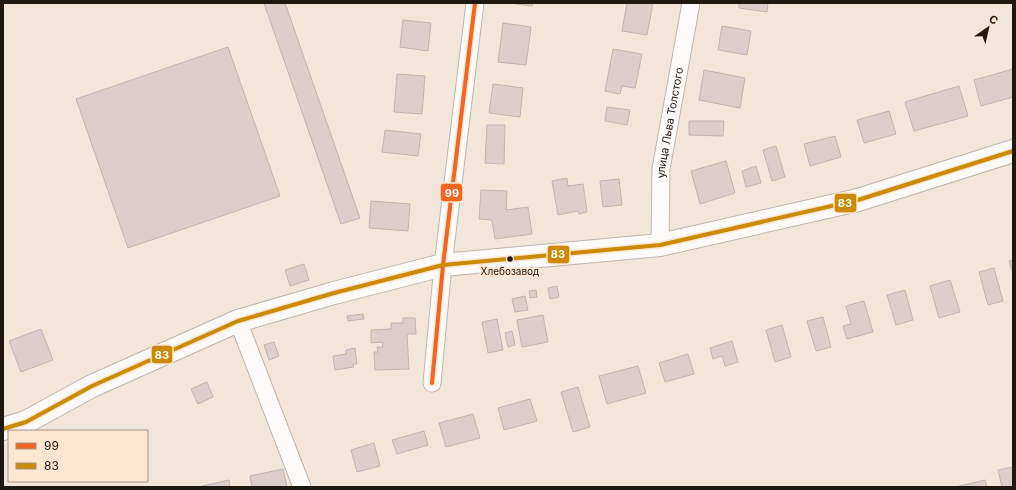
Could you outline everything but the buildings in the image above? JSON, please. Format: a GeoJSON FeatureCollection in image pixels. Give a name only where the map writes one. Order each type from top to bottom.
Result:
{"type":"FeatureCollection","features":[{"type":"Feature","properties":{"kind":"street"},"geometry":{"type":"LineString","coordinates":[[432,384],[443,265],[475,3]]}},
{"type":"Feature","properties":{"kind":"street","name":"улица Льва Толстого"},"geometry":{"type":"LineString","coordinates":[[660,245],[662,169],[691,3]]}},
{"type":"Feature","properties":{"kind":"street"},"geometry":{"type":"LineString","coordinates":[[3,430],[26,422],[92,386],[238,321],[334,293],[443,265],[660,245],[858,200],[1013,151]]}},
{"type":"Feature","properties":{"kind":"street"},"geometry":{"type":"LineString","coordinates":[[238,321],[302,487]]}},
{"type":"Feature","properties":{"kind":"transit line","name":"99"},"geometry":{"type":"LineString","coordinates":[[432,383],[443,265],[475,3]]}},
{"type":"Feature","properties":{"kind":"transit line","name":"83"},"geometry":{"type":"LineString","coordinates":[[3,429],[26,422],[92,386],[238,321],[334,293],[443,265],[660,245],[858,200],[1013,151]]}},
{"type":"Feature","properties":{"kind":"place","name":"Хлебозавод"},"geometry":{"type":"Point","coordinates":[510,259]}}]}
